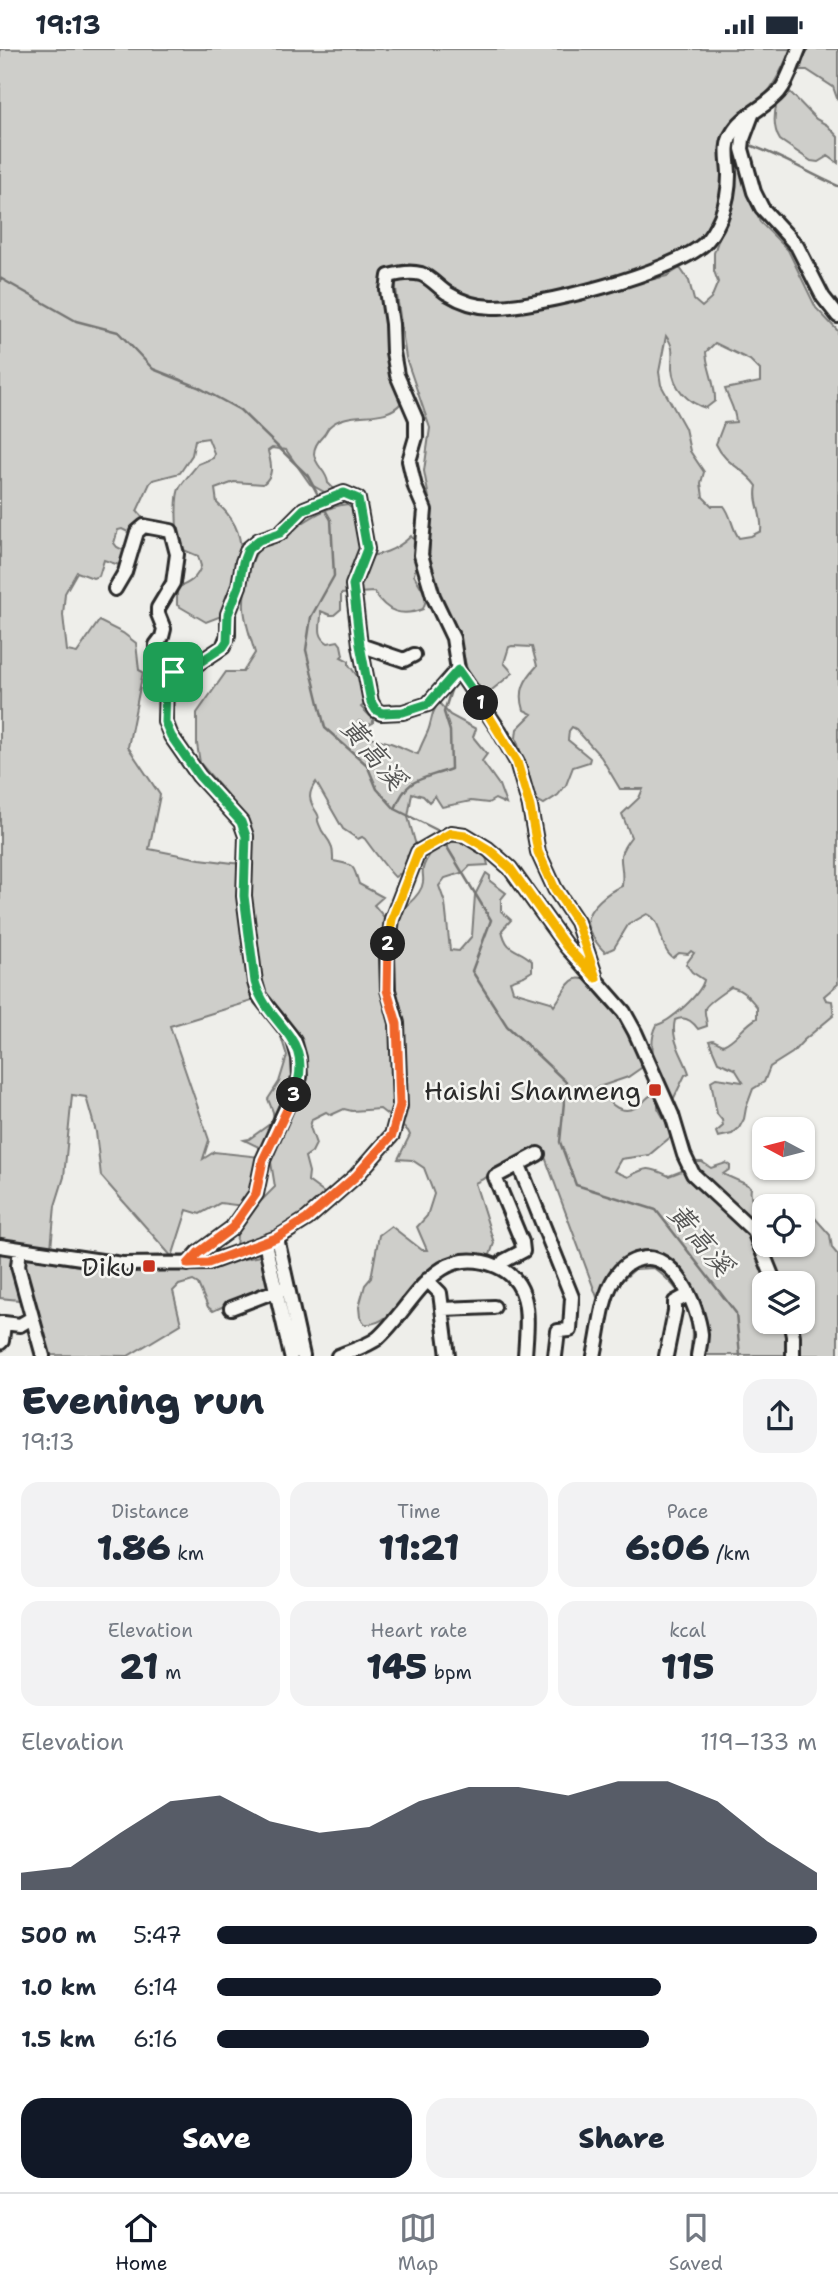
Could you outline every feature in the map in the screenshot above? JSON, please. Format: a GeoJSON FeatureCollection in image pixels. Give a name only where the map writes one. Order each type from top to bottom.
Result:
{"type":"FeatureCollection","features":[{"type":"Feature","properties":{"kind":"street"},"geometry":{"type":"LineString","coordinates":[[596,978],[577,922],[555,889],[538,852],[530,807],[517,762],[499,730],[458,670],[453,638],[433,596],[421,555],[425,510],[415,487],[409,461],[416,437],[416,419],[397,375],[387,291],[390,276],[401,273],[423,275],[447,293],[467,302],[491,307],[552,299],[626,279],[678,259],[704,244],[713,232],[721,216],[728,189],[730,137],[740,121],[752,115],[779,91],[792,69],[799,49]]}},
{"type":"Feature","properties":{"kind":"street"},"geometry":{"type":"LineString","coordinates":[[752,115],[742,149],[754,192],[762,208],[797,246],[823,297],[838,316]]}},
{"type":"Feature","properties":{"kind":"street"},"geometry":{"type":"LineString","coordinates":[[173,672],[188,670],[223,647],[227,641],[228,614],[239,586],[248,549],[259,540],[280,533],[304,509],[344,493],[358,499],[367,541],[365,557],[353,585],[360,645],[371,702],[376,710],[382,713],[403,712],[428,704],[458,670]]}},
{"type":"Feature","properties":{"kind":"street"},"geometry":{"type":"LineString","coordinates":[[116,589],[125,572],[137,532],[144,526],[171,531],[177,554],[173,583],[158,608],[164,629],[156,654],[173,672]]}},
{"type":"Feature","properties":{"kind":"street"},"geometry":{"type":"LineString","coordinates":[[360,645],[404,660],[414,655]]}},
{"type":"Feature","properties":{"kind":"street"},"geometry":{"type":"LineString","coordinates":[[173,672],[166,685],[165,722],[171,736],[199,776],[241,822],[246,836],[244,896],[255,982],[259,996],[294,1040],[300,1077],[263,1160],[256,1194],[232,1228],[198,1253],[188,1264]]}},
{"type":"Feature","properties":{"kind":"street"},"geometry":{"type":"LineString","coordinates":[[0,1246],[122,1264],[208,1263],[271,1241],[307,1219],[356,1176],[392,1135],[400,1105],[397,1024],[387,990],[387,956],[392,919],[418,852],[451,833],[465,835],[488,849],[510,868],[566,946],[624,1012],[672,1115],[684,1155],[693,1174],[754,1231],[770,1271]]}},
{"type":"Feature","properties":{"kind":"street"},"geometry":{"type":"LineString","coordinates":[[499,1268],[503,1261],[523,1251],[495,1177],[538,1154]]}},
{"type":"Feature","properties":{"kind":"street"},"geometry":{"type":"LineString","coordinates":[[519,1165],[572,1297],[570,1331],[558,1331],[555,1356]]}},
{"type":"Feature","properties":{"kind":"street"},"geometry":{"type":"LineString","coordinates":[[271,1241],[303,1356]]}},
{"type":"Feature","properties":{"kind":"street"},"geometry":{"type":"LineString","coordinates":[[20,1249],[18,1266],[43,1356]]}},
{"type":"Feature","properties":{"kind":"street"},"geometry":{"type":"LineString","coordinates":[[594,1356],[608,1291],[615,1276],[630,1261],[646,1257],[662,1261],[673,1268],[688,1295],[701,1335],[698,1356]]}},
{"type":"Feature","properties":{"kind":"street"},"geometry":{"type":"LineString","coordinates":[[338,1356],[377,1340],[427,1280],[446,1266],[464,1260],[482,1261],[499,1268],[514,1277],[524,1292],[527,1322],[525,1356]]}},
{"type":"Feature","properties":{"kind":"street"},"geometry":{"type":"LineString","coordinates":[[427,1280],[440,1293],[448,1356]]}},
{"type":"Feature","properties":{"kind":"street"},"geometry":{"type":"LineString","coordinates":[[231,1308],[282,1288]]}},
{"type":"Feature","properties":{"kind":"street"},"geometry":{"type":"LineString","coordinates":[[282,1288],[290,1356]]}},
{"type":"Feature","properties":{"kind":"street"},"geometry":{"type":"LineString","coordinates":[[666,1356],[675,1303],[688,1295]]}},
{"type":"Feature","properties":{"kind":"street"},"geometry":{"type":"LineString","coordinates":[[443,1309],[494,1307]]}},
{"type":"Feature","properties":{"kind":"street"},"geometry":{"type":"LineString","coordinates":[[0,1343],[2,1323],[20,1325],[32,1318]]}},
{"type":"Feature","properties":{"kind":"street"},"geometry":{"type":"LineString","coordinates":[[792,1334],[793,1356]]}},
{"type":"Feature","properties":{"kind":"shaded area"},"geometry":{"type":"Polygon","coordinates":[[[0,49],[791,49],[771,88],[740,118],[716,217],[703,240],[689,249],[601,281],[509,302],[491,303],[469,298],[420,271],[387,275],[389,348],[401,403],[385,413],[346,418],[328,428],[314,454],[316,462],[333,488],[326,493],[310,484],[286,450],[272,448],[268,451],[271,473],[263,484],[234,482],[215,489],[217,503],[237,529],[241,556],[235,585],[224,615],[206,622],[177,605],[177,588],[192,580],[201,566],[198,556],[179,548],[176,516],[178,492],[198,464],[213,458],[214,453],[208,438],[195,440],[192,455],[180,473],[150,483],[137,511],[143,518],[143,523],[132,534],[118,530],[114,543],[125,551],[119,565],[104,560],[99,576],[93,578],[77,572],[65,593],[63,615],[67,651],[77,653],[99,621],[136,643],[139,670],[143,672],[128,747],[160,795],[149,849],[241,864],[244,942],[252,1001],[170,1026],[209,1140],[203,1159],[214,1152],[261,1157],[253,1191],[243,1206],[220,1203],[200,1214],[187,1210],[172,1257],[101,1176],[96,1132],[86,1097],[72,1095],[64,1177],[55,1206],[51,1248],[0,1240],[0,49]]]}},
{"type":"Feature","properties":{"kind":"shaded area"},"geometry":{"type":"Polygon","coordinates":[[[809,49],[838,49],[838,101],[833,87],[807,70],[801,70],[802,58],[809,49]]]}},
{"type":"Feature","properties":{"kind":"shaded area"},"geometry":{"type":"Polygon","coordinates":[[[790,92],[838,137],[838,163],[828,156],[818,162],[811,161],[780,140],[775,126],[777,102],[790,92]]]}},
{"type":"Feature","properties":{"kind":"shaded area"},"geometry":{"type":"Polygon","coordinates":[[[733,151],[739,151],[760,222],[788,250],[816,308],[838,331],[838,984],[824,996],[826,1000],[832,1001],[834,1015],[792,1053],[770,1067],[764,1082],[753,1089],[739,1128],[732,1134],[718,1137],[716,1132],[723,1126],[717,1114],[711,1081],[716,1078],[743,1082],[735,1069],[718,1062],[709,1041],[723,1045],[732,1040],[757,1018],[757,1007],[746,995],[731,987],[706,1007],[707,1026],[698,1029],[685,1019],[675,1020],[674,1034],[689,1073],[685,1075],[672,1102],[653,1054],[653,1035],[657,1025],[685,1006],[702,986],[704,980],[686,964],[694,953],[679,953],[673,958],[665,948],[656,922],[647,914],[628,925],[614,948],[605,952],[591,934],[587,922],[588,916],[600,900],[622,886],[621,855],[631,837],[622,814],[639,798],[643,789],[620,789],[601,757],[572,727],[568,740],[590,758],[589,762],[573,767],[566,785],[558,795],[544,804],[535,799],[516,738],[517,729],[532,714],[524,710],[522,691],[537,666],[532,647],[509,647],[504,663],[513,673],[488,693],[473,694],[464,657],[429,564],[431,509],[424,471],[430,428],[406,358],[395,282],[397,278],[421,278],[467,305],[574,298],[667,276],[680,268],[689,281],[694,300],[702,307],[711,299],[718,282],[714,271],[714,253],[726,217],[733,151]],[[666,336],[659,372],[661,385],[685,428],[690,451],[704,472],[701,483],[703,497],[712,506],[724,506],[739,538],[751,536],[761,531],[757,486],[725,457],[716,444],[724,423],[736,422],[725,389],[760,382],[760,370],[750,360],[715,343],[706,352],[715,401],[706,408],[693,402],[678,388],[673,375],[671,344],[666,336]]]}},
{"type":"Feature","properties":{"kind":"shaded area"},"geometry":{"type":"Polygon","coordinates":[[[348,504],[352,509],[359,528],[360,555],[387,551],[411,536],[419,552],[414,575],[427,597],[423,609],[402,613],[384,605],[374,592],[341,594],[341,609],[334,615],[321,611],[320,629],[324,640],[328,643],[338,641],[343,655],[341,657],[349,661],[363,684],[365,704],[361,707],[373,719],[373,723],[369,725],[359,721],[357,723],[360,729],[368,736],[418,754],[439,703],[450,715],[476,729],[473,737],[487,754],[482,761],[499,785],[506,804],[495,799],[488,803],[471,801],[442,807],[435,796],[429,802],[423,796],[412,793],[408,817],[417,849],[407,856],[412,869],[407,876],[399,874],[395,877],[365,839],[358,839],[343,829],[316,782],[311,790],[311,801],[319,817],[321,829],[330,843],[333,861],[351,866],[359,884],[383,897],[374,905],[384,917],[402,909],[414,899],[422,887],[426,860],[436,847],[453,833],[485,853],[488,865],[470,866],[464,872],[445,878],[439,886],[445,903],[450,950],[459,951],[472,936],[475,895],[486,873],[490,876],[490,881],[506,893],[501,899],[501,911],[511,920],[502,930],[504,938],[510,947],[532,961],[532,971],[510,981],[513,991],[551,1002],[554,1006],[568,985],[577,979],[583,979],[600,988],[604,1002],[626,1025],[644,1066],[628,1077],[596,1088],[611,1104],[623,1110],[635,1108],[651,1095],[656,1094],[658,1098],[658,1108],[673,1135],[649,1155],[621,1159],[614,1171],[628,1177],[648,1169],[669,1176],[687,1169],[692,1162],[702,1162],[711,1168],[726,1163],[730,1165],[730,1169],[723,1174],[751,1188],[752,1257],[815,1257],[815,1218],[830,1235],[832,1248],[838,1255],[838,1355],[690,1355],[692,1328],[686,1305],[674,1286],[654,1268],[635,1269],[613,1289],[610,1302],[597,1297],[542,1149],[475,1183],[494,1243],[489,1258],[422,1281],[381,1321],[365,1324],[360,1317],[359,1307],[365,1285],[371,1278],[379,1235],[391,1226],[422,1250],[427,1250],[417,1227],[427,1216],[434,1194],[424,1168],[412,1160],[398,1159],[410,1135],[408,1131],[380,1109],[344,1109],[331,1115],[326,1112],[312,1119],[310,1127],[316,1144],[312,1152],[305,1157],[309,1172],[308,1181],[331,1198],[332,1205],[325,1213],[302,1226],[236,1247],[238,1224],[275,1187],[271,1162],[265,1150],[244,1140],[274,1121],[268,1099],[279,1082],[287,1056],[278,1027],[262,995],[248,895],[249,832],[246,817],[200,763],[197,713],[226,672],[243,672],[255,653],[246,622],[244,595],[253,559],[258,550],[317,514],[348,504]]]}},
{"type":"Feature","properties":{"kind":"shaded area"},"geometry":{"type":"Polygon","coordinates":[[[0,1253],[97,1269],[181,1271],[260,1256],[268,1286],[213,1311],[208,1307],[198,1284],[193,1281],[179,1285],[173,1291],[181,1324],[128,1356],[49,1355],[29,1301],[0,1298],[0,1253]]]}},
{"type":"Feature","properties":{"kind":"waterway"},"geometry":{"type":"LineString","coordinates":[[746,144],[838,186]]}},
{"type":"Feature","properties":{"kind":"waterway","name":"黃高溪"},"geometry":{"type":"LineString","coordinates":[[0,278],[76,321],[118,332],[153,369],[198,387],[240,410],[308,476],[319,497]]}},
{"type":"Feature","properties":{"kind":"waterway","name":"黃高溪"},"geometry":{"type":"LineString","coordinates":[[323,506],[331,520],[334,576],[311,617],[306,650],[325,728],[367,765],[377,789],[395,809],[439,833]]}},
{"type":"Feature","properties":{"kind":"waterway"},"geometry":{"type":"LineString","coordinates":[[417,528],[418,514]]}},
{"type":"Feature","properties":{"kind":"waterway"},"geometry":{"type":"LineString","coordinates":[[395,809],[410,785],[451,769],[450,731],[444,712],[454,681]]}},
{"type":"Feature","properties":{"kind":"waterway","name":"黃高溪"},"geometry":{"type":"LineString","coordinates":[[444,842],[491,920],[472,971],[507,1026],[566,1082],[560,1142],[576,1185],[656,1210],[736,1313],[740,1356]]}},
{"type":"Feature","properties":{"kind":"place","name":"Haishi Shanmeng"},"geometry":{"type":"Point","coordinates":[655,1090]}},
{"type":"Feature","properties":{"kind":"place","name":"Diku"},"geometry":{"type":"Point","coordinates":[149,1266]}},
{"type":"Feature","properties":{"kind":"route"},"geometry":{"type":"LineString","coordinates":[[344,493],[358,499],[367,549],[353,585],[360,645],[371,702],[376,710],[382,713],[403,712],[428,704],[458,670],[499,730],[517,762],[530,807],[538,852],[555,889],[577,922],[596,978],[566,946],[510,868],[488,849],[465,835],[451,833],[418,852],[392,919],[387,956],[387,990],[397,1024],[400,1105],[392,1135],[356,1176],[307,1219],[265,1244],[208,1263],[188,1264],[198,1253],[232,1228],[256,1194],[263,1160],[300,1077],[294,1040],[259,996],[255,982],[244,896],[246,836],[241,822],[199,776],[171,736],[165,722],[166,685],[173,672],[188,670],[223,647],[227,641],[230,606],[242,577],[245,555],[254,543],[280,533],[304,509],[333,495],[344,493]]}}]}
